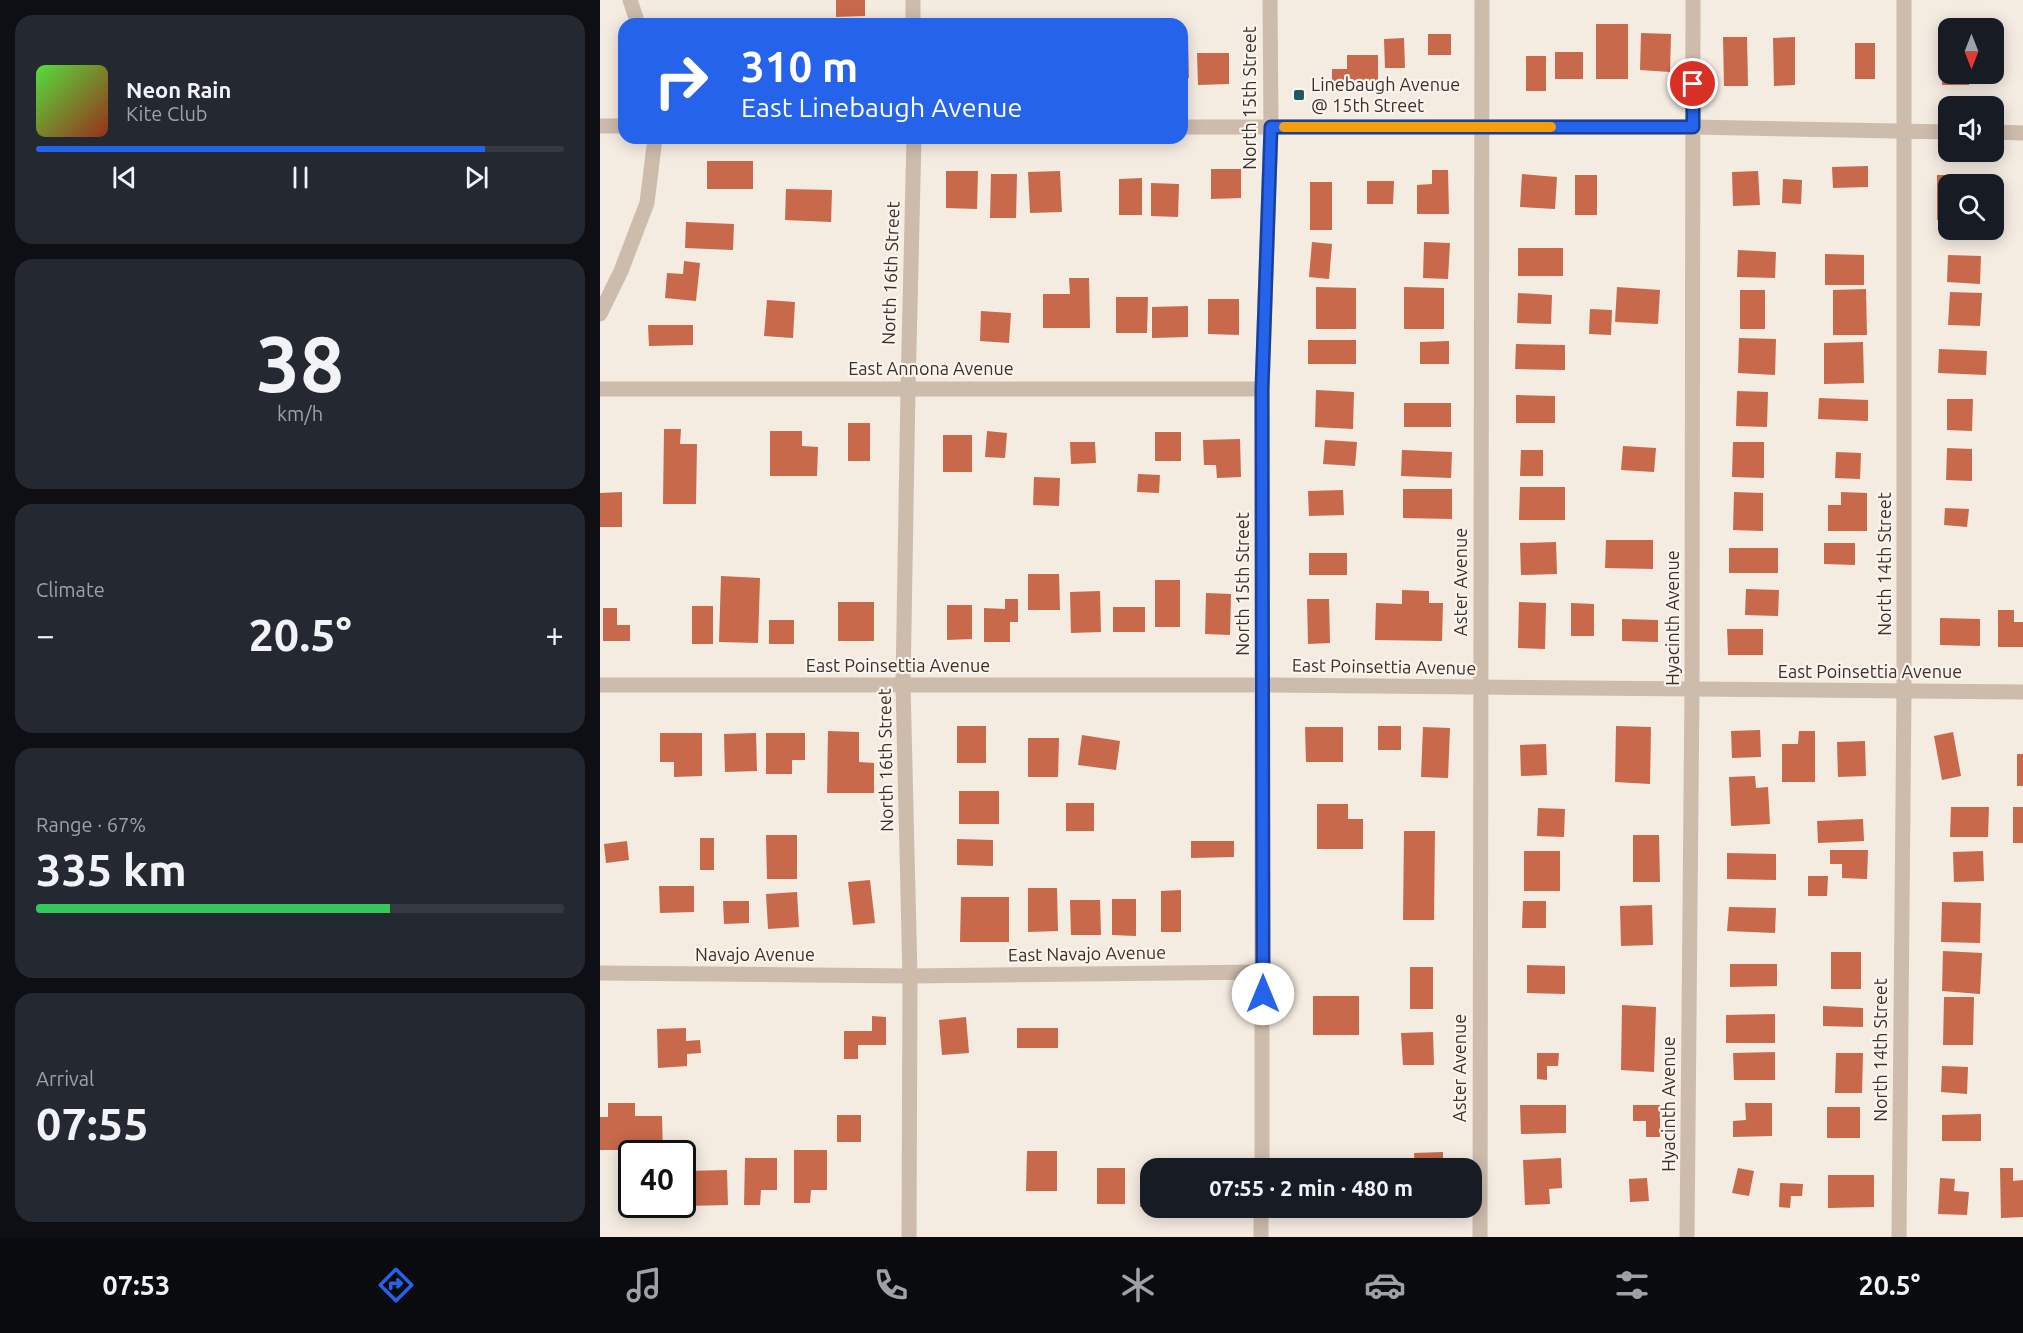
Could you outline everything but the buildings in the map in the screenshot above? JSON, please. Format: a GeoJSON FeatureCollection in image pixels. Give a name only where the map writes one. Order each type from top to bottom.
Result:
{"type":"FeatureCollection","features":[{"type":"Feature","properties":{"kind":"street"},"geometry":{"type":"LineString","coordinates":[[630,0],[636,18]]}},
{"type":"Feature","properties":{"kind":"street"},"geometry":{"type":"LineString","coordinates":[[913,0],[913,18]]}},
{"type":"Feature","properties":{"kind":"street","name":"North 15th Street"},"geometry":{"type":"LineString","coordinates":[[1262,1158],[1262,389],[1271,127],[1270,0]]}},
{"type":"Feature","properties":{"kind":"street","name":"Aster Avenue"},"geometry":{"type":"LineString","coordinates":[[1480,1237],[1482,0]]}},
{"type":"Feature","properties":{"kind":"street","name":"Hyacinth Avenue"},"geometry":{"type":"LineString","coordinates":[[1687,1237],[1692,690],[1693,0]]}},
{"type":"Feature","properties":{"kind":"street","name":"North 14th Street"},"geometry":{"type":"LineString","coordinates":[[1899,1237],[1904,692],[1904,0]]}},
{"type":"Feature","properties":{"kind":"street"},"geometry":{"type":"LineString","coordinates":[[600,126],[618,126]]}},
{"type":"Feature","properties":{"kind":"street"},"geometry":{"type":"LineString","coordinates":[[1188,127],[1693,127],[1938,132]]}},
{"type":"Feature","properties":{"kind":"street"},"geometry":{"type":"LineString","coordinates":[[2004,132],[2023,133]]}},
{"type":"Feature","properties":{"kind":"street"},"geometry":{"type":"LineString","coordinates":[[600,314],[621,270],[647,203],[654,144]]}},
{"type":"Feature","properties":{"kind":"street","name":"North 16th Street"},"geometry":{"type":"LineString","coordinates":[[909,1237],[910,975],[903,686],[914,144]]}},
{"type":"Feature","properties":{"kind":"street","name":"East Annona Avenue"},"geometry":{"type":"LineString","coordinates":[[600,389],[1262,389]]}},
{"type":"Feature","properties":{"kind":"street","name":"East Poinsettia Avenue"},"geometry":{"type":"LineString","coordinates":[[600,686],[1263,685],[2023,692]]}},
{"type":"Feature","properties":{"kind":"street","name":"East Navajo Avenue"},"geometry":{"type":"LineString","coordinates":[[910,975],[1263,972]]}},
{"type":"Feature","properties":{"kind":"street","name":"Navajo Avenue"},"geometry":{"type":"LineString","coordinates":[[600,973],[910,975]]}},
{"type":"Feature","properties":{"kind":"street"},"geometry":{"type":"LineString","coordinates":[[1261,1237],[1262,1218]]}},
{"type":"Feature","properties":{"kind":"slow traffic"},"geometry":{"type":"LineString","coordinates":[[1284,127],[1551,127]]}},
{"type":"Feature","properties":{"kind":"place","name":"Linebaugh Avenue @ 15th Street"},"geometry":{"type":"Point","coordinates":[1299,95]}},
{"type":"Feature","properties":{"kind":"route"},"geometry":{"type":"LineString","coordinates":[[1263,994],[1262,389],[1271,127],[1693,127],[1693,84]]}}]}
